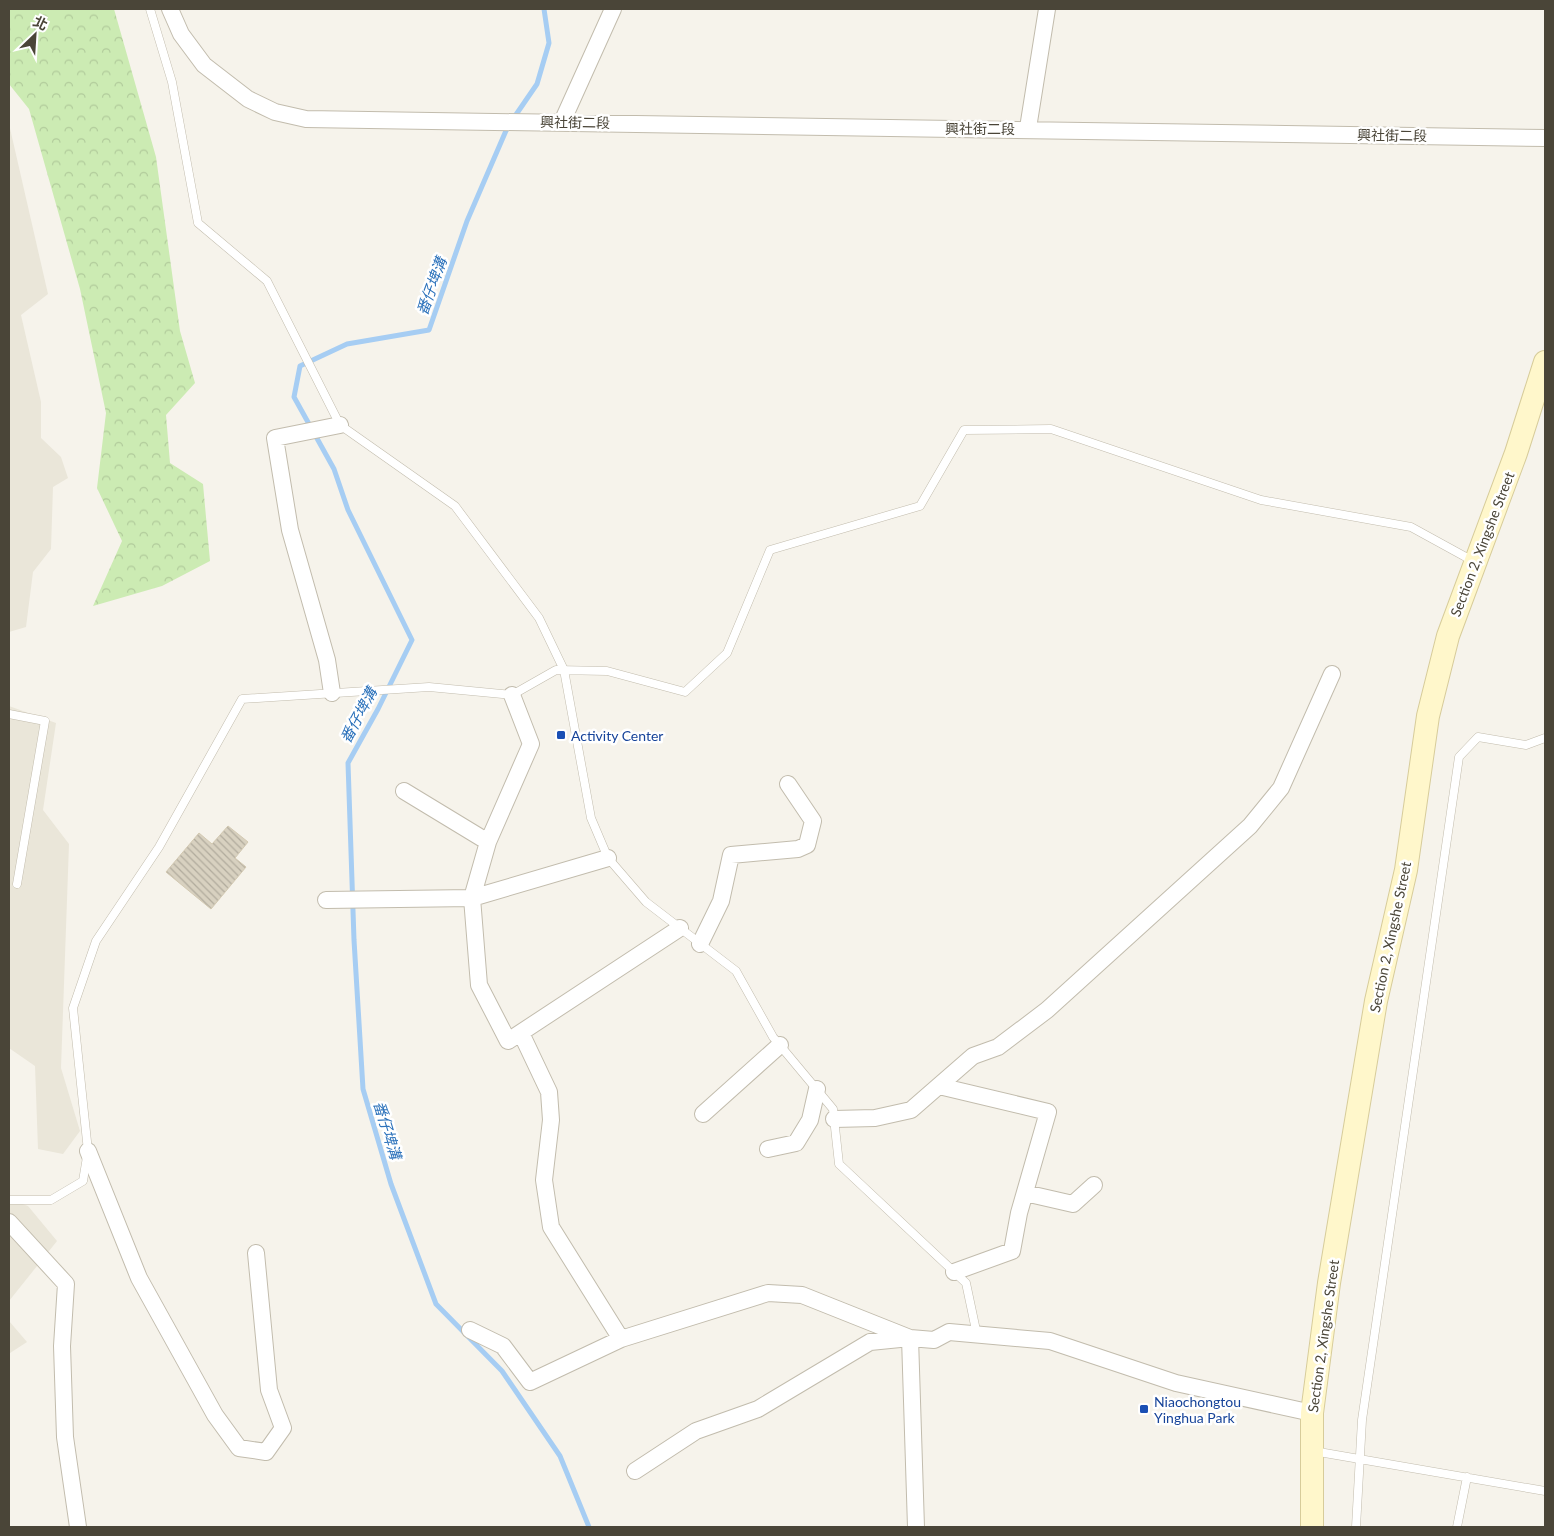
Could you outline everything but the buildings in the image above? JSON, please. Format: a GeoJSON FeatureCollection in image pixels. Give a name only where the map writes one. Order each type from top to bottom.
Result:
{"type":"FeatureCollection","features":[{"type":"Feature","properties":{"kind":"street","name":"興社街二段"},"geometry":{"type":"LineString","coordinates":[[170,9],[181,34],[204,64],[248,99],[275,112],[306,119],[887,128],[1028,128],[1545,138]]}},
{"type":"Feature","properties":{"kind":"street"},"geometry":{"type":"LineString","coordinates":[[562,122],[614,9]]}},
{"type":"Feature","properties":{"kind":"street","name":"興社街二段"},"geometry":{"type":"LineString","coordinates":[[1028,128],[1047,9]]}},
{"type":"Feature","properties":{"kind":"street","name":"Section 2, Xingshe Street"},"geometry":{"type":"LineString","coordinates":[[1312,1527],[1312,1413],[1329,1283],[1372,1020],[1406,870],[1428,716],[1448,636],[1516,453],[1545,362]]}},
{"type":"Feature","properties":{"kind":"street"},"geometry":{"type":"LineString","coordinates":[[332,693],[327,660],[290,530],[275,438],[340,425]]}},
{"type":"Feature","properties":{"kind":"street"},"geometry":{"type":"LineString","coordinates":[[834,1119],[875,1118],[911,1110],[973,1056],[998,1047],[1047,1010],[1250,826],[1282,788],[1332,674]]}},
{"type":"Feature","properties":{"kind":"street"},"geometry":{"type":"LineString","coordinates":[[512,696],[531,744],[488,842],[472,898],[479,985],[508,1040],[680,928]]}},
{"type":"Feature","properties":{"kind":"street"},"geometry":{"type":"LineString","coordinates":[[700,944],[721,901],[731,855],[798,849],[807,845],[813,821],[788,784]]}},
{"type":"Feature","properties":{"kind":"street"},"geometry":{"type":"LineString","coordinates":[[404,791],[488,842]]}},
{"type":"Feature","properties":{"kind":"street"},"geometry":{"type":"LineString","coordinates":[[326,900],[472,898],[608,858]]}},
{"type":"Feature","properties":{"kind":"street"},"geometry":{"type":"LineString","coordinates":[[521,1032],[549,1092],[550,1120],[544,1180],[551,1227],[621,1339]]}},
{"type":"Feature","properties":{"kind":"street"},"geometry":{"type":"LineString","coordinates":[[703,1114],[780,1045]]}},
{"type":"Feature","properties":{"kind":"street"},"geometry":{"type":"LineString","coordinates":[[939,1086],[1048,1112],[1025,1193],[1012,1251],[954,1272]]}},
{"type":"Feature","properties":{"kind":"street"},"geometry":{"type":"LineString","coordinates":[[768,1149],[796,1143],[810,1120],[817,1089]]}},
{"type":"Feature","properties":{"kind":"street"},"geometry":{"type":"LineString","coordinates":[[88,1151],[139,1278],[215,1415],[240,1448],[266,1452],[283,1428],[269,1390],[256,1253]]}},
{"type":"Feature","properties":{"kind":"street"},"geometry":{"type":"LineString","coordinates":[[1025,1193],[1072,1204],[1094,1185]]}},
{"type":"Feature","properties":{"kind":"street"},"geometry":{"type":"LineString","coordinates":[[9,1222],[66,1284],[62,1346],[65,1437],[78,1527]]}},
{"type":"Feature","properties":{"kind":"street"},"geometry":{"type":"LineString","coordinates":[[470,1330],[503,1346],[530,1382],[621,1339],[768,1293],[802,1295],[910,1338]]}},
{"type":"Feature","properties":{"kind":"street"},"geometry":{"type":"LineString","coordinates":[[635,1471],[696,1431],[758,1409],[870,1342],[910,1338],[934,1340],[949,1332],[1050,1341],[1176,1383],[1312,1413]]}},
{"type":"Feature","properties":{"kind":"street"},"geometry":{"type":"LineString","coordinates":[[910,1338],[916,1527]]}},
{"type":"Feature","properties":{"kind":"lane"},"geometry":{"type":"LineString","coordinates":[[150,9],[172,82],[198,224],[267,281],[340,425],[454,506],[538,618],[564,670],[591,818],[608,858],[646,902],[736,971],[780,1045],[833,1109],[840,1164],[966,1283],[976,1335]]}},
{"type":"Feature","properties":{"kind":"lane"},"geometry":{"type":"LineString","coordinates":[[9,1200],[51,1200],[83,1181],[88,1151],[73,1008],[96,941],[158,847],[242,700],[429,687],[512,696],[556,670],[607,671],[685,692],[726,653],[770,550],[920,506],[964,430],[1051,430],[1261,500],[1411,527],[1476,563]]}},
{"type":"Feature","properties":{"kind":"lane"},"geometry":{"type":"LineString","coordinates":[[9,714],[44,721],[17,884]]}},
{"type":"Feature","properties":{"kind":"lane"},"geometry":{"type":"LineString","coordinates":[[1356,1527],[1358,1459],[1363,1411],[1459,757],[1478,737],[1526,745],[1545,738]]}},
{"type":"Feature","properties":{"kind":"lane"},"geometry":{"type":"LineString","coordinates":[[1312,1451],[1545,1491]]}},
{"type":"Feature","properties":{"kind":"lane"},"geometry":{"type":"LineString","coordinates":[[1457,1527],[1467,1477]]}},
{"type":"Feature","properties":{"kind":"shaded area"},"geometry":{"type":"Polygon","coordinates":[[[9,124],[48,294],[21,315],[41,402],[41,438],[61,457],[68,478],[53,487],[51,549],[33,572],[26,627],[9,632],[9,124]]]}},
{"type":"Feature","properties":{"kind":"shaded area"},"geometry":{"type":"Polygon","coordinates":[[[9,706],[56,723],[43,810],[69,844],[61,1068],[80,1131],[63,1154],[38,1149],[35,1066],[9,1048],[9,706]]]}},
{"type":"Feature","properties":{"kind":"shaded area"},"geometry":{"type":"Polygon","coordinates":[[[9,1199],[28,1206],[57,1241],[9,1301],[9,1199]]]}},
{"type":"Feature","properties":{"kind":"shaded area"},"geometry":{"type":"Polygon","coordinates":[[[9,1321],[27,1342],[10,1353],[9,1352],[9,1321]]]}},
{"type":"Feature","properties":{"kind":"green space"},"geometry":{"type":"Polygon","coordinates":[[[9,9],[114,9],[156,157],[180,331],[195,383],[166,415],[170,463],[203,484],[210,561],[162,586],[93,606],[122,541],[97,488],[106,413],[80,289],[29,109],[9,84],[9,9]]]}},
{"type":"Feature","properties":{"kind":"waterway","name":"番仔埤溝"},"geometry":{"type":"LineString","coordinates":[[513,119],[537,84],[549,43],[544,9]]}},
{"type":"Feature","properties":{"kind":"waterway","name":"番仔埤溝"},"geometry":{"type":"LineString","coordinates":[[508,126],[467,221],[429,330],[347,344],[300,366],[294,397],[334,469],[348,510],[412,640],[378,709],[348,763],[354,940],[363,1089],[391,1184],[436,1304],[502,1371],[560,1456],[589,1527]]}},
{"type":"Feature","properties":{"kind":"place","name":"Activity Center"},"geometry":{"type":"Point","coordinates":[561,735]}},
{"type":"Feature","properties":{"kind":"place","name":"Niaochongtou Yinghua Park"},"geometry":{"type":"Point","coordinates":[1144,1409]}}]}
